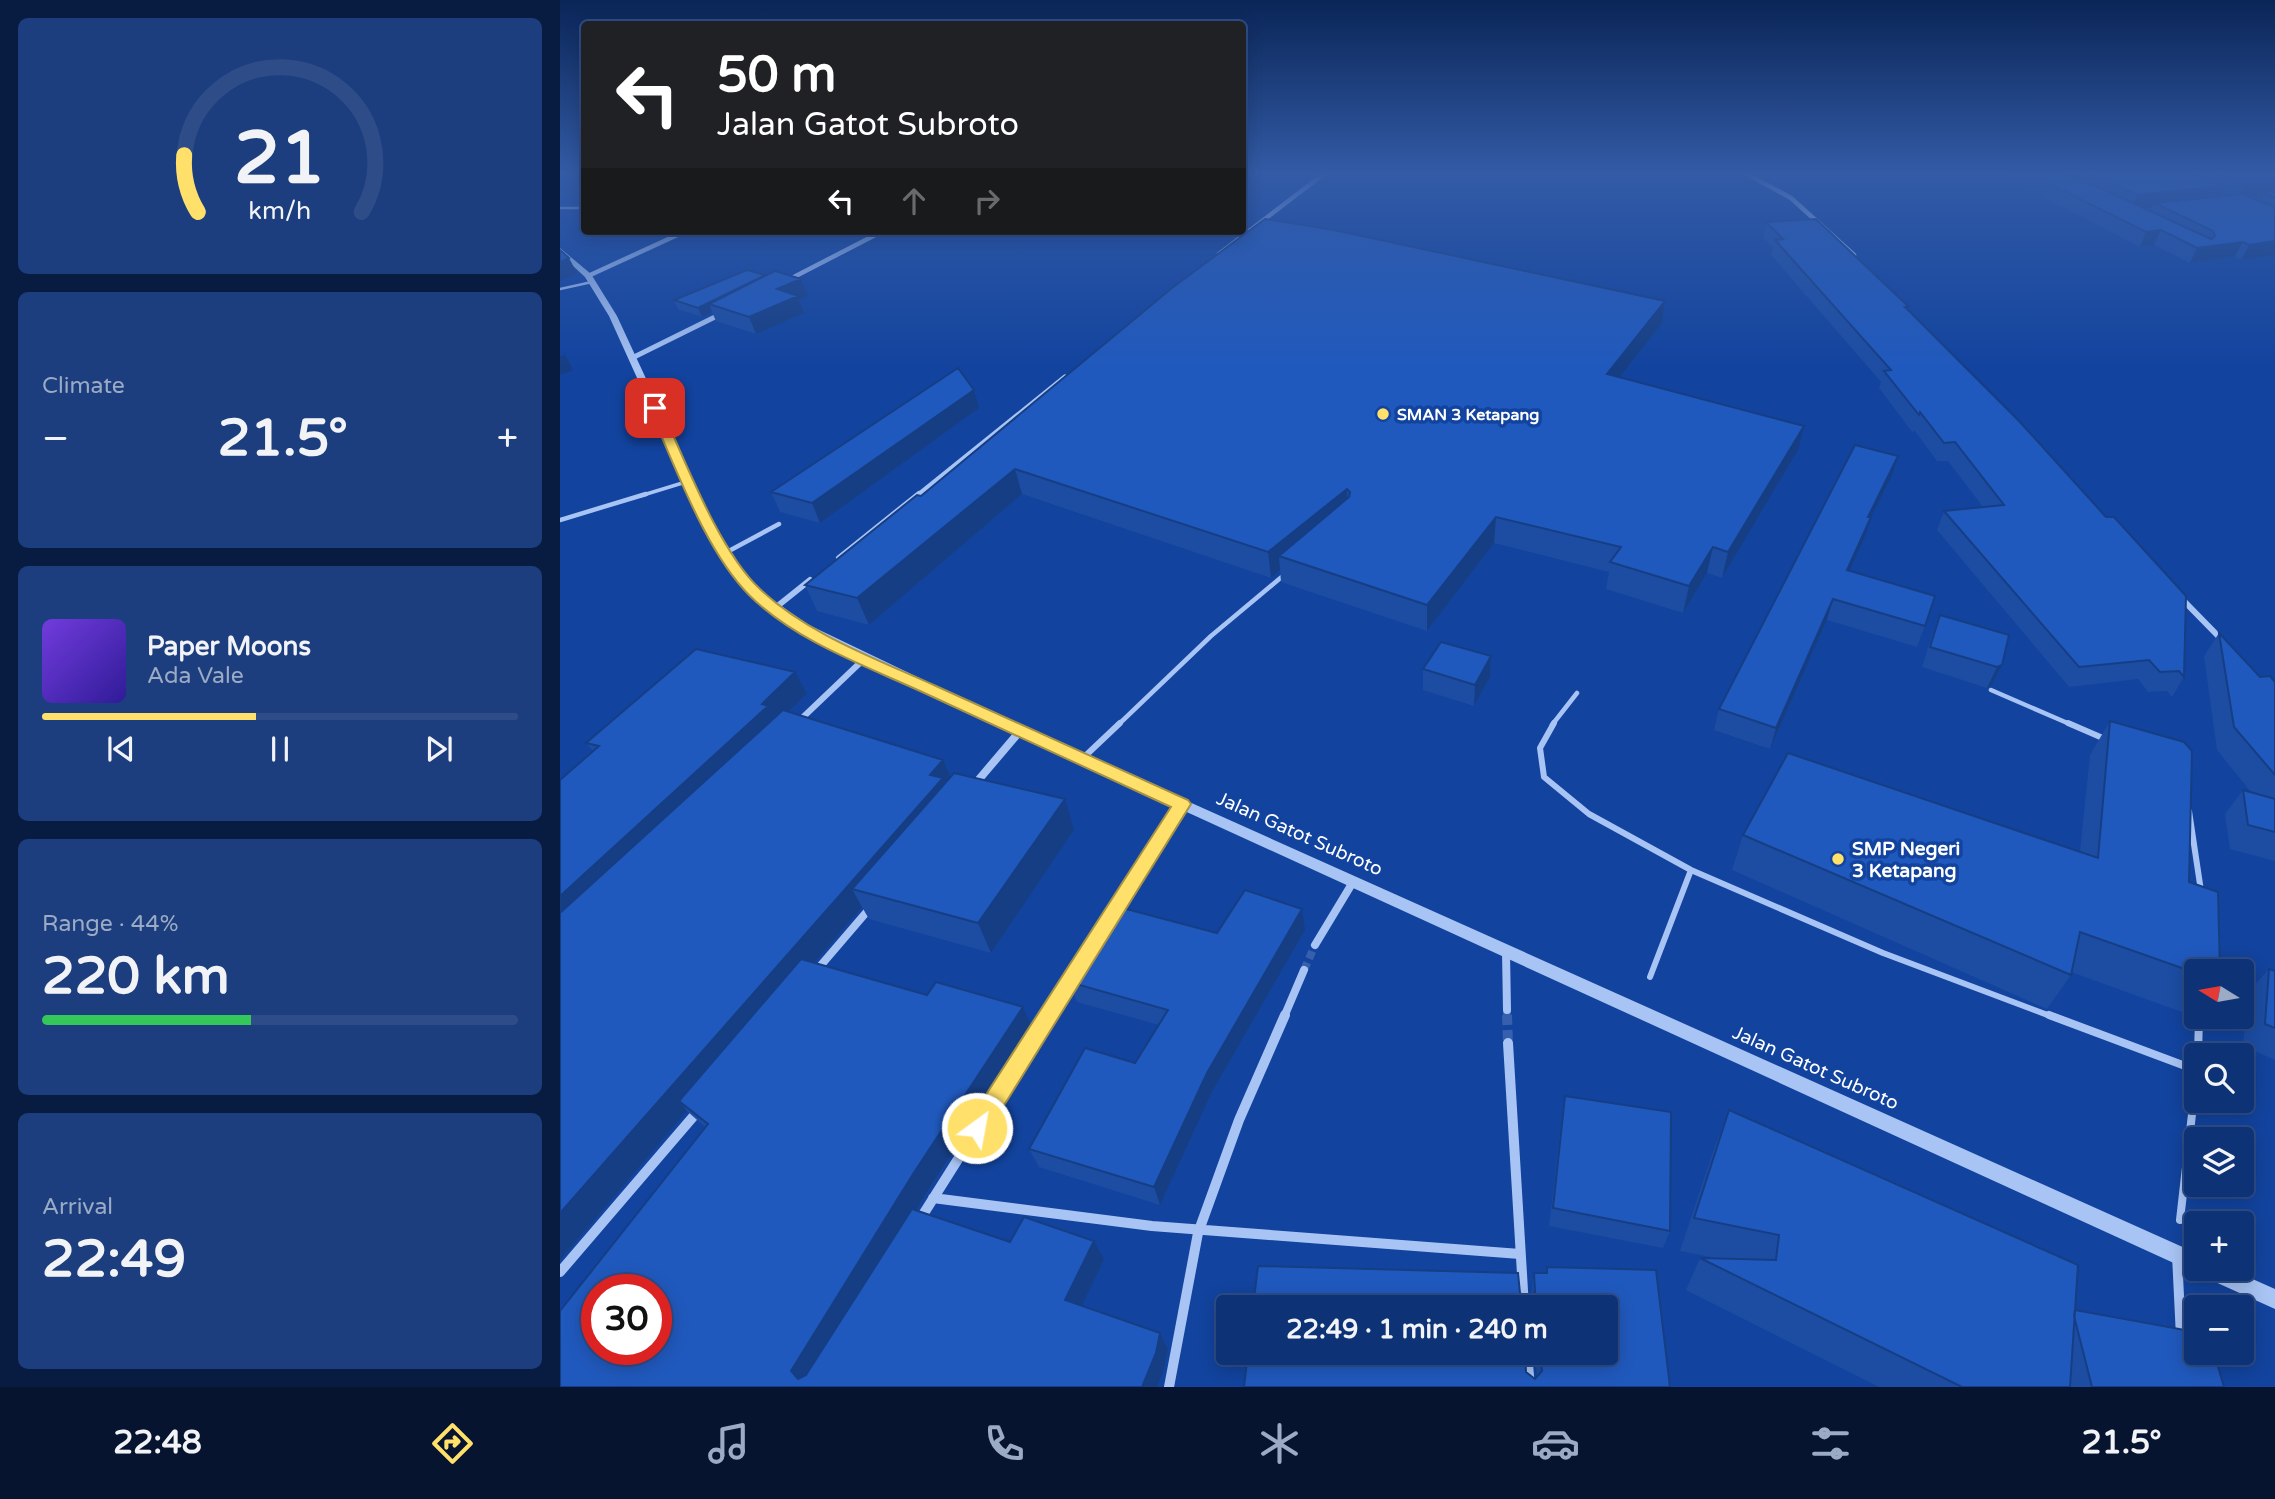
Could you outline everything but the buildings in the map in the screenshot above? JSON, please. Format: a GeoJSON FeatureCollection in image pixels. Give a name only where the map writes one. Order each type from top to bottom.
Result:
{"type":"FeatureCollection","features":[{"type":"Feature","properties":{"kind":"street"},"geometry":{"type":"LineString","coordinates":[[590,279],[673,238]]}},
{"type":"Feature","properties":{"kind":"street"},"geometry":{"type":"LineString","coordinates":[[783,283],[870,238]]}},
{"type":"Feature","properties":{"kind":"street"},"geometry":{"type":"LineString","coordinates":[[1214,257],[1239,238]]}},
{"type":"Feature","properties":{"kind":"street"},"geometry":{"type":"LineString","coordinates":[[1836,238],[1862,264]]}},
{"type":"Feature","properties":{"kind":"street","name":"Jalan Gatot Subroto"},"geometry":{"type":"LineString","coordinates":[[560,250],[590,279],[612,316],[706,519],[727,552],[754,592],[805,628],[864,659],[1506,952],[1639,1007],[2184,1255]]}},
{"type":"Feature","properties":{"kind":"street"},"geometry":{"type":"LineString","coordinates":[[632,358],[725,312]]}},
{"type":"Feature","properties":{"kind":"street"},"geometry":{"type":"LineString","coordinates":[[830,565],[1072,371]]}},
{"type":"Feature","properties":{"kind":"street"},"geometry":{"type":"LineString","coordinates":[[775,608],[819,574]]}},
{"type":"Feature","properties":{"kind":"street"},"geometry":{"type":"LineString","coordinates":[[2179,596],[2227,646]]}},
{"type":"Feature","properties":{"kind":"street"},"geometry":{"type":"LineString","coordinates":[[793,726],[864,659]]}},
{"type":"Feature","properties":{"kind":"street"},"geometry":{"type":"LineString","coordinates":[[966,795],[1020,731]]}},
{"type":"Feature","properties":{"kind":"street"},"geometry":{"type":"LineString","coordinates":[[1109,920],[1182,804]]}},
{"type":"Feature","properties":{"kind":"street"},"geometry":{"type":"LineString","coordinates":[[1315,945],[1353,882]]}},
{"type":"Feature","properties":{"kind":"street"},"geometry":{"type":"LineString","coordinates":[[812,975],[876,901]]}},
{"type":"Feature","properties":{"kind":"street"},"geometry":{"type":"LineString","coordinates":[[1506,952],[1507,1010]]}},
{"type":"Feature","properties":{"kind":"street"},"geometry":{"type":"LineString","coordinates":[[912,1233],[1079,966]]}},
{"type":"Feature","properties":{"kind":"street"},"geometry":{"type":"LineString","coordinates":[[1169,1387],[1198,1233],[1239,1120],[1304,970]]}},
{"type":"Feature","properties":{"kind":"street"},"geometry":{"type":"LineString","coordinates":[[1508,1043],[1523,1295]]}},
{"type":"Feature","properties":{"kind":"street"},"geometry":{"type":"LineString","coordinates":[[560,1272],[704,1103]]}},
{"type":"Feature","properties":{"kind":"street"},"geometry":{"type":"LineString","coordinates":[[933,1198],[1045,1216],[1198,1233],[1520,1254]]}},
{"type":"Feature","properties":{"kind":"street"},"geometry":{"type":"LineString","coordinates":[[2177,1250],[2178,1320],[2184,1353]]}},
{"type":"Feature","properties":{"kind":"street"},"geometry":{"type":"LineString","coordinates":[[2235,1281],[2275,1299]]}},
{"type":"Feature","properties":{"kind":"street"},"geometry":{"type":"LineString","coordinates":[[1528,1365],[1530,1387]]}},
{"type":"Feature","properties":{"kind":"lane"},"geometry":{"type":"LineString","coordinates":[[560,289],[590,279]]}},
{"type":"Feature","properties":{"kind":"lane"},"geometry":{"type":"LineString","coordinates":[[560,520],[690,481]]}},
{"type":"Feature","properties":{"kind":"lane"},"geometry":{"type":"LineString","coordinates":[[727,552],[779,524]]}},
{"type":"Feature","properties":{"kind":"lane"},"geometry":{"type":"LineString","coordinates":[[1082,759],[1211,636],[1289,571]]}},
{"type":"Feature","properties":{"kind":"lane"},"geometry":{"type":"LineString","coordinates":[[1991,690],[2114,743]]}},
{"type":"Feature","properties":{"kind":"lane"},"geometry":{"type":"LineString","coordinates":[[1577,693],[1546,733],[1540,748],[1544,777],[1589,814],[1690,870],[1883,953],[2184,1066]]}},
{"type":"Feature","properties":{"kind":"lane"},"geometry":{"type":"LineString","coordinates":[[2187,807],[2196,847],[2200,902]]}},
{"type":"Feature","properties":{"kind":"lane"},"geometry":{"type":"LineString","coordinates":[[1650,977],[1690,870]]}},
{"type":"Feature","properties":{"kind":"lane"},"geometry":{"type":"LineString","coordinates":[[2180,1220],[2192,1113]]}},
{"type":"Feature","properties":{"kind":"tunnel"},"geometry":{"type":"LineString","coordinates":[[1304,970],[1315,945]]}},
{"type":"Feature","properties":{"kind":"tunnel"},"geometry":{"type":"LineString","coordinates":[[1507,1010],[1507,1015]]}},
{"type":"Feature","properties":{"kind":"tunnel"},"geometry":{"type":"LineString","coordinates":[[1507,1015],[1508,1043]]}},
{"type":"Feature","properties":{"kind":"place","name":"SMAN 3 Ketapang"},"geometry":{"type":"Point","coordinates":[1383,414]}},
{"type":"Feature","properties":{"kind":"place","name":"SMP Negeri 3 Ketapang"},"geometry":{"type":"Point","coordinates":[1838,859]}},
{"type":"Feature","properties":{"kind":"route"},"geometry":{"type":"LineString","coordinates":[[655,408],[706,519],[739,573],[754,592],[775,608],[805,628],[864,659],[1182,804],[977,1128]]}}]}
